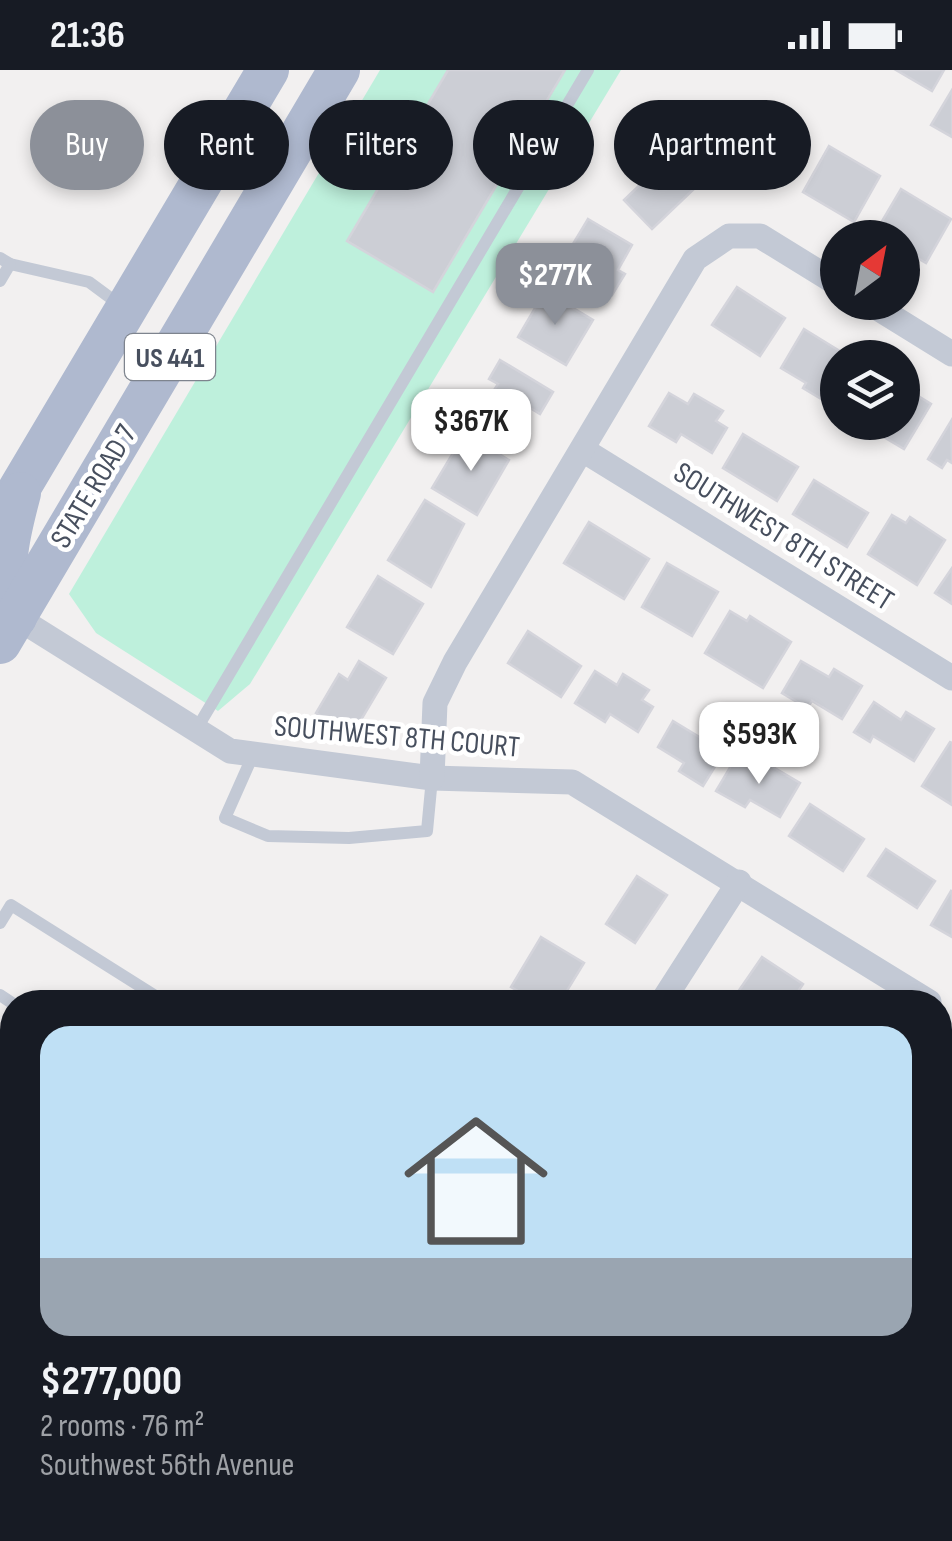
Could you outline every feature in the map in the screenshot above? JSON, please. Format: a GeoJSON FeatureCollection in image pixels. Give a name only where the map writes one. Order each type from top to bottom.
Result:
{"type":"FeatureCollection","features":[{"type":"Feature","properties":{"kind":"main road","name":"STATE ROAD 7"},"geometry":{"type":"LineString","coordinates":[[8,630],[339,70]]}},
{"type":"Feature","properties":{"kind":"main road","name":"STATE ROAD 7"},"geometry":{"type":"LineString","coordinates":[[0,521],[249,93]]}},
{"type":"Feature","properties":{"kind":"main road"},"geometry":{"type":"LineString","coordinates":[[8,630],[1,568],[22,483]]}},
{"type":"Feature","properties":{"kind":"street"},"geometry":{"type":"LineString","coordinates":[[432,778],[435,703],[455,662],[695,259],[729,236],[760,236],[820,273]]}},
{"type":"Feature","properties":{"kind":"street"},"geometry":{"type":"LineString","coordinates":[[897,320],[952,354]]}},
{"type":"Feature","properties":{"kind":"street","name":"SOUTHWEST 8TH STREET"},"geometry":{"type":"LineString","coordinates":[[583,450],[952,678]]}},
{"type":"Feature","properties":{"kind":"street","name":"SOUTHWEST 8TH COURT"},"geometry":{"type":"LineString","coordinates":[[8,630],[230,752],[432,778],[572,782],[910,990]]}},
{"type":"Feature","properties":{"kind":"street"},"geometry":{"type":"LineString","coordinates":[[670,990],[738,882]]}},
{"type":"Feature","properties":{"kind":"lane"},"geometry":{"type":"LineString","coordinates":[[196,730],[588,70]]}},
{"type":"Feature","properties":{"kind":"lane"},"geometry":{"type":"LineString","coordinates":[[0,281],[5,261],[89,282],[126,310]]}},
{"type":"Feature","properties":{"kind":"lane"},"geometry":{"type":"LineString","coordinates":[[253,755],[225,818],[268,836],[350,838],[427,831],[432,778]]}},
{"type":"Feature","properties":{"kind":"lane"},"geometry":{"type":"LineString","coordinates":[[0,923],[11,905],[146,990]]}},
{"type":"Feature","properties":{"kind":"green space"},"geometry":{"type":"Polygon","coordinates":[[[380,70],[621,70],[594,115],[594,100],[473,100],[473,190],[548,190],[250,684],[218,711],[96,633],[69,594],[309,190],[453,190],[453,100],[362,100],[380,70]]]}},
{"type":"Feature","properties":{"kind":"building"},"geometry":{"type":"Polygon","coordinates":[[[448,70],[565,70],[547,100],[473,100],[473,190],[494,190],[433,292],[347,241],[377,190],[453,190],[453,100],[430,100],[448,70]]]}},
{"type":"Feature","properties":{"kind":"building"},"geometry":{"type":"Polygon","coordinates":[[[896,70],[944,70],[932,91],[896,70]]]}},
{"type":"Feature","properties":{"kind":"building"},"geometry":{"type":"Polygon","coordinates":[[[952,90],[952,137],[931,125],[952,90]]]}},
{"type":"Feature","properties":{"kind":"building"},"geometry":{"type":"Polygon","coordinates":[[[829,146],[880,176],[855,220],[803,192],[811,190],[811,178],[829,146]]]}},
{"type":"Feature","properties":{"kind":"building"},"geometry":{"type":"Polygon","coordinates":[[[901,189],[951,219],[926,263],[920,260],[920,220],[883,220],[901,189]]]}},
{"type":"Feature","properties":{"kind":"building"},"geometry":{"type":"Polygon","coordinates":[[[634,190],[693,190],[652,229],[624,200],[634,190]]]}},
{"type":"Feature","properties":{"kind":"building"},"geometry":{"type":"Polygon","coordinates":[[[588,219],[632,245],[618,270],[625,274],[612,295],[561,264],[588,219]]]}},
{"type":"Feature","properties":{"kind":"building"},"geometry":{"type":"Polygon","coordinates":[[[737,287],[785,318],[760,356],[712,325],[737,287]]]}},
{"type":"Feature","properties":{"kind":"building"},"geometry":{"type":"Polygon","coordinates":[[[545,291],[593,320],[566,365],[518,337],[545,291]]]}},
{"type":"Feature","properties":{"kind":"building"},"geometry":{"type":"Polygon","coordinates":[[[804,329],[822,340],[820,398],[803,388],[806,383],[781,368],[804,329]]]}},
{"type":"Feature","properties":{"kind":"building"},"geometry":{"type":"Polygon","coordinates":[[[500,360],[553,392],[540,414],[530,408],[515,432],[480,412],[498,384],[489,379],[500,360]]]}},
{"type":"Feature","properties":{"kind":"building"},"geometry":{"type":"Polygon","coordinates":[[[669,393],[688,404],[694,394],[723,411],[716,421],[727,428],[712,453],[681,434],[676,442],[649,426],[669,393]]]}},
{"type":"Feature","properties":{"kind":"building"},"geometry":{"type":"Polygon","coordinates":[[[920,397],[931,404],[920,422],[920,397]]]}},
{"type":"Feature","properties":{"kind":"building"},"geometry":{"type":"Polygon","coordinates":[[[951,421],[952,463],[947,460],[942,468],[928,459],[951,421]]]}},
{"type":"Feature","properties":{"kind":"building"},"geometry":{"type":"Polygon","coordinates":[[[465,433],[509,460],[477,515],[432,488],[465,433]]]}},
{"type":"Feature","properties":{"kind":"building"},"geometry":{"type":"Polygon","coordinates":[[[743,434],[798,467],[777,501],[723,468],[743,434]]]}},
{"type":"Feature","properties":{"kind":"building"},"geometry":{"type":"Polygon","coordinates":[[[889,440],[909,440],[904,449],[889,440]]]}},
{"type":"Feature","properties":{"kind":"building"},"geometry":{"type":"Polygon","coordinates":[[[814,480],[868,513],[847,547],[793,514],[814,480]]]}},
{"type":"Feature","properties":{"kind":"building"},"geometry":{"type":"Polygon","coordinates":[[[425,500],[464,524],[431,587],[388,560],[425,500]]]}},
{"type":"Feature","properties":{"kind":"building"},"geometry":{"type":"Polygon","coordinates":[[[892,515],[906,523],[910,517],[945,540],[917,585],[868,554],[892,515]]]}},
{"type":"Feature","properties":{"kind":"building"},"geometry":{"type":"Polygon","coordinates":[[[589,522],[649,559],[624,599],[564,563],[589,522]]]}},
{"type":"Feature","properties":{"kind":"building"},"geometry":{"type":"Polygon","coordinates":[[[667,563],[718,592],[692,636],[642,607],[667,563]]]}},
{"type":"Feature","properties":{"kind":"building"},"geometry":{"type":"Polygon","coordinates":[[[952,568],[952,604],[935,593],[952,568]]]}},
{"type":"Feature","properties":{"kind":"building"},"geometry":{"type":"Polygon","coordinates":[[[378,576],[423,604],[393,654],[347,627],[378,576]]]}},
{"type":"Feature","properties":{"kind":"building"},"geometry":{"type":"Polygon","coordinates":[[[730,611],[747,621],[750,616],[791,642],[763,688],[705,653],[730,611]]]}},
{"type":"Feature","properties":{"kind":"building"},"geometry":{"type":"Polygon","coordinates":[[[528,631],[581,666],[561,697],[508,663],[528,631]]]}},
{"type":"Feature","properties":{"kind":"building"},"geometry":{"type":"Polygon","coordinates":[[[359,661],[386,678],[352,735],[316,713],[339,674],[348,680],[359,661]]]}},
{"type":"Feature","properties":{"kind":"building"},"geometry":{"type":"Polygon","coordinates":[[[801,661],[829,677],[834,669],[862,686],[842,719],[812,701],[807,708],[782,693],[801,661]]]}},
{"type":"Feature","properties":{"kind":"building"},"geometry":{"type":"Polygon","coordinates":[[[595,671],[617,685],[623,674],[649,690],[642,700],[653,707],[638,732],[610,714],[605,722],[575,703],[595,671]]]}},
{"type":"Feature","properties":{"kind":"building"},"geometry":{"type":"Polygon","coordinates":[[[874,702],[901,720],[906,712],[934,729],[914,761],[873,736],[870,742],[854,732],[874,702]]]}},
{"type":"Feature","properties":{"kind":"building"},"geometry":{"type":"Polygon","coordinates":[[[673,721],[724,752],[703,786],[679,771],[684,763],[658,747],[673,721]]]}},
{"type":"Feature","properties":{"kind":"building"},"geometry":{"type":"Polygon","coordinates":[[[952,743],[952,805],[922,786],[952,743]]]}},
{"type":"Feature","properties":{"kind":"building"},"geometry":{"type":"Polygon","coordinates":[[[735,759],[755,770],[761,760],[800,783],[780,817],[750,800],[745,807],[716,791],[735,759]]]}},
{"type":"Feature","properties":{"kind":"building"},"geometry":{"type":"Polygon","coordinates":[[[810,804],[864,839],[843,871],[789,836],[810,804]]]}},
{"type":"Feature","properties":{"kind":"building"},"geometry":{"type":"Polygon","coordinates":[[[886,849],[935,881],[917,908],[868,876],[886,849]]]}},
{"type":"Feature","properties":{"kind":"building"},"geometry":{"type":"Polygon","coordinates":[[[637,876],[667,895],[635,943],[606,924],[637,876]]]}},
{"type":"Feature","properties":{"kind":"building"},"geometry":{"type":"Polygon","coordinates":[[[952,892],[952,937],[931,925],[952,892]]]}},
{"type":"Feature","properties":{"kind":"building"},"geometry":{"type":"Polygon","coordinates":[[[541,937],[584,963],[567,990],[511,987],[541,937]]]}},
{"type":"Feature","properties":{"kind":"building"},"geometry":{"type":"Polygon","coordinates":[[[762,957],[803,984],[799,990],[739,990],[762,957]]]}}]}
